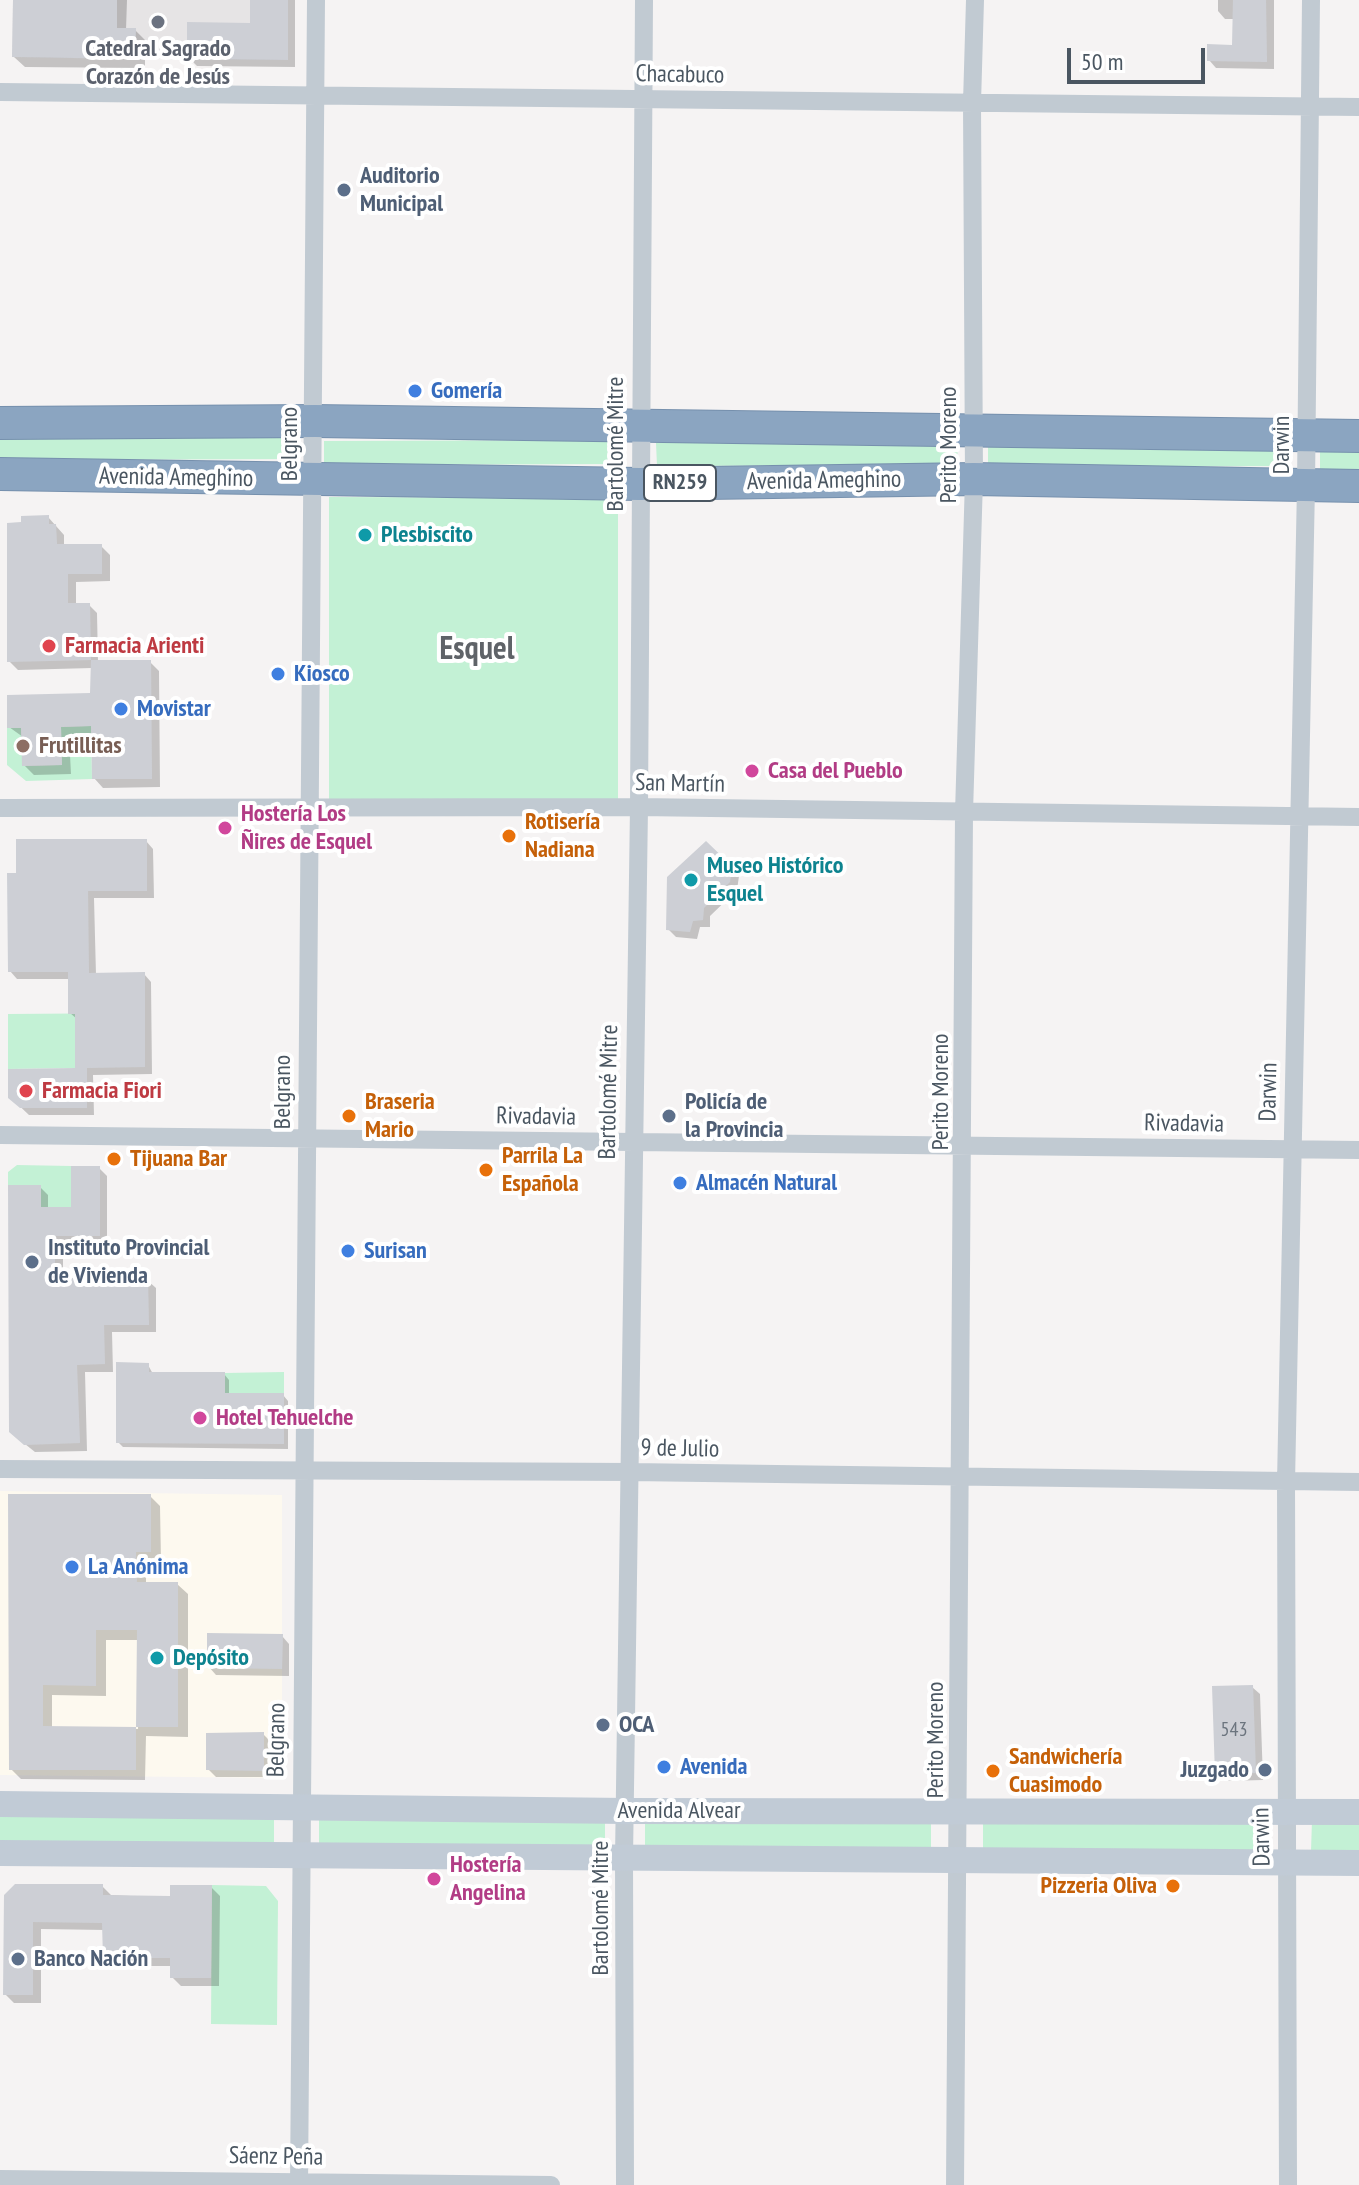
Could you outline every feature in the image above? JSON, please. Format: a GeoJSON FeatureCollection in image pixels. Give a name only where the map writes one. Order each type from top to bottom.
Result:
{"type":"FeatureCollection","features":[{"type":"Feature","properties":{"kind":"highway","name":"Avenida Ameghino"},"geometry":{"type":"LineString","coordinates":[[0,423],[315,421],[1359,436]]}},
{"type":"Feature","properties":{"kind":"highway","name":"Avenida Ameghino"},"geometry":{"type":"LineString","coordinates":[[0,474],[639,484],[974,479],[1359,486]]}},
{"type":"Feature","properties":{"kind":"main road","name":"Avenida Alvear"},"geometry":{"type":"LineString","coordinates":[[0,1804],[627,1811],[1359,1812]]}},
{"type":"Feature","properties":{"kind":"main road","name":"Avenida Alvear"},"geometry":{"type":"LineString","coordinates":[[0,1853],[1359,1863]]}},
{"type":"Feature","properties":{"kind":"street","name":"Belgrano"},"geometry":{"type":"LineString","coordinates":[[299,2183],[316,0]]}},
{"type":"Feature","properties":{"kind":"street","name":"Bartolomé Mitre"},"geometry":{"type":"LineString","coordinates":[[625,2185],[624,1858],[639,807],[644,0]]}},
{"type":"Feature","properties":{"kind":"street","name":"Perito Moreno"},"geometry":{"type":"LineString","coordinates":[[955,2185],[965,1144],[964,813],[974,479],[972,103],[975,0]]}},
{"type":"Feature","properties":{"kind":"street","name":"Darwin"},"geometry":{"type":"LineString","coordinates":[[1288,2185],[1286,1482],[1306,486],[1311,0]]}},
{"type":"Feature","properties":{"kind":"street","name":"Chacabuco"},"geometry":{"type":"LineString","coordinates":[[0,92],[1359,107]]}},
{"type":"Feature","properties":{"kind":"street","name":"San Martín"},"geometry":{"type":"LineString","coordinates":[[0,808],[639,807],[1359,817]]}},
{"type":"Feature","properties":{"kind":"street","name":"Rivadavia"},"geometry":{"type":"LineString","coordinates":[[0,1135],[1359,1150]]}},
{"type":"Feature","properties":{"kind":"street","name":"9 de Julio"},"geometry":{"type":"LineString","coordinates":[[0,1469],[631,1472],[961,1479],[1359,1482]]}},
{"type":"Feature","properties":{"kind":"street","name":"Sáenz Peña"},"geometry":{"type":"LineString","coordinates":[[0,2179],[551,2185]]}},
{"type":"Feature","properties":{"kind":"shaded area"},"geometry":{"type":"Polygon","coordinates":[[[13,0],[288,0],[288,60],[12,57],[13,0]]]}},
{"type":"Feature","properties":{"kind":"shaded area"},"geometry":{"type":"Polygon","coordinates":[[[0,1491],[282,1495],[282,1778],[0,1775],[0,1491]]]}},
{"type":"Feature","properties":{"kind":"green space"},"geometry":{"type":"Polygon","coordinates":[[[300,436],[300,459],[0,460],[0,437],[300,436]]]}},
{"type":"Feature","properties":{"kind":"green space"},"geometry":{"type":"Polygon","coordinates":[[[625,440],[625,464],[324,465],[324,441],[625,440]]]}},
{"type":"Feature","properties":{"kind":"green space"},"geometry":{"type":"Polygon","coordinates":[[[957,442],[958,465],[657,466],[656,443],[957,442]]]}},
{"type":"Feature","properties":{"kind":"green space"},"geometry":{"type":"Polygon","coordinates":[[[1289,443],[1289,466],[988,467],[988,444],[1289,443]]]}},
{"type":"Feature","properties":{"kind":"green space"},"geometry":{"type":"Polygon","coordinates":[[[1320,450],[1359,450],[1359,473],[1320,473],[1320,450]]]}},
{"type":"Feature","properties":{"kind":"green space"},"geometry":{"type":"Polygon","coordinates":[[[329,497],[618,498],[618,809],[329,808],[329,497]]]}},
{"type":"Feature","properties":{"kind":"green space"},"geometry":{"type":"Polygon","coordinates":[[[91,726],[92,779],[26,781],[7,765],[7,728],[21,728],[23,766],[62,765],[61,727],[91,726]]]}},
{"type":"Feature","properties":{"kind":"green space"},"geometry":{"type":"Polygon","coordinates":[[[144,1013],[75,1068],[8,1069],[8,1014],[144,1013]]]}},
{"type":"Feature","properties":{"kind":"green space"},"geometry":{"type":"Polygon","coordinates":[[[17,1165],[71,1166],[71,1207],[41,1207],[40,1185],[8,1185],[8,1172],[17,1165]]]}},
{"type":"Feature","properties":{"kind":"green space"},"geometry":{"type":"Polygon","coordinates":[[[284,1372],[284,1393],[225,1393],[225,1373],[284,1372]]]}},
{"type":"Feature","properties":{"kind":"green space"},"geometry":{"type":"Polygon","coordinates":[[[0,1813],[274,1814],[274,1846],[0,1844],[0,1813]]]}},
{"type":"Feature","properties":{"kind":"green space"},"geometry":{"type":"Polygon","coordinates":[[[319,1814],[605,1816],[605,1848],[319,1846],[319,1814]]]}},
{"type":"Feature","properties":{"kind":"green space"},"geometry":{"type":"Polygon","coordinates":[[[645,1818],[931,1820],[931,1851],[645,1849],[645,1818]]]}},
{"type":"Feature","properties":{"kind":"green space"},"geometry":{"type":"Polygon","coordinates":[[[983,1820],[1268,1822],[1268,1853],[983,1852],[983,1820]]]}},
{"type":"Feature","properties":{"kind":"green space"},"geometry":{"type":"Polygon","coordinates":[[[1312,1820],[1359,1820],[1359,1852],[1311,1851],[1312,1820]]]}},
{"type":"Feature","properties":{"kind":"green space"},"geometry":{"type":"Polygon","coordinates":[[[212,1885],[266,1886],[278,1901],[277,2025],[211,2024],[212,1885]]]}},
{"type":"Feature","properties":{"kind":"building"},"geometry":{"type":"Polygon","coordinates":[[[13,0],[117,0],[117,28],[136,28],[135,59],[12,57],[13,0]]]}},
{"type":"Feature","properties":{"kind":"building"},"geometry":{"type":"Polygon","coordinates":[[[250,0],[288,0],[288,60],[187,59],[187,22],[250,23],[250,0]]]}},
{"type":"Feature","properties":{"kind":"building"},"geometry":{"type":"Polygon","coordinates":[[[1233,0],[1266,0],[1267,62],[1207,61],[1207,44],[1232,45],[1233,0]]]}},
{"type":"Feature","properties":{"kind":"building"},"geometry":{"type":"Polygon","coordinates":[[[49,515],[49,524],[56,524],[57,544],[102,544],[102,574],[68,574],[68,603],[90,603],[91,660],[7,662],[7,523],[21,522],[21,516],[49,515]]]}},
{"type":"Feature","properties":{"kind":"building","name":"Movistar"},"geometry":{"type":"Polygon","coordinates":[[[91,660],[151,660],[152,779],[92,779],[91,726],[61,727],[62,765],[22,766],[21,728],[7,728],[7,695],[90,693],[91,660]]]}},
{"type":"Feature","properties":{"kind":"building"},"geometry":{"type":"Polygon","coordinates":[[[16,839],[147,839],[147,891],[88,891],[89,973],[145,972],[145,1067],[87,1068],[87,1108],[20,1108],[8,1098],[8,1069],[75,1068],[75,1014],[68,1014],[68,972],[8,972],[7,873],[16,873],[16,839]]]}},
{"type":"Feature","properties":{"kind":"building"},"geometry":{"type":"Polygon","coordinates":[[[706,841],[732,866],[730,882],[704,908],[703,920],[693,921],[690,932],[666,930],[667,877],[706,841]]]}},
{"type":"Feature","properties":{"kind":"building"},"geometry":{"type":"Polygon","coordinates":[[[71,1166],[100,1166],[100,1236],[55,1236],[55,1278],[148,1278],[149,1325],[104,1325],[105,1364],[77,1365],[80,1443],[24,1445],[9,1432],[8,1185],[41,1185],[41,1207],[71,1207],[71,1166]]]}},
{"type":"Feature","properties":{"kind":"building","name":"Hotel Tehuelche"},"geometry":{"type":"Polygon","coordinates":[[[116,1362],[149,1363],[149,1372],[225,1372],[225,1393],[284,1393],[284,1444],[116,1443],[116,1362]]]}},
{"type":"Feature","properties":{"kind":"building"},"geometry":{"type":"Polygon","coordinates":[[[8,1494],[151,1494],[151,1552],[136,1552],[137,1582],[178,1582],[178,1727],[136,1727],[136,1770],[9,1770],[8,1494]],[[96,1630],[96,1686],[43,1685],[43,1726],[136,1727],[137,1630],[96,1630]]]}},
{"type":"Feature","properties":{"kind":"building"},"geometry":{"type":"Polygon","coordinates":[[[207,1633],[283,1634],[282,1669],[207,1668],[207,1633]]]}},
{"type":"Feature","properties":{"kind":"building"},"geometry":{"type":"Polygon","coordinates":[[[1253,1685],[1256,1773],[1215,1775],[1212,1686],[1253,1685]]]}},
{"type":"Feature","properties":{"kind":"building"},"geometry":{"type":"Polygon","coordinates":[[[264,1732],[264,1771],[206,1770],[206,1733],[264,1732]]]}},
{"type":"Feature","properties":{"kind":"building"},"geometry":{"type":"Polygon","coordinates":[[[15,1884],[103,1884],[103,1895],[170,1896],[170,1885],[212,1885],[211,1978],[170,1978],[170,1958],[103,1958],[102,1923],[33,1922],[33,1995],[3,1995],[4,1895],[15,1884]]]}},
{"type":"Feature","properties":{"kind":"place","name":"Catedral Sagrado Corazón de Jesús"},"geometry":{"type":"Point","coordinates":[158,22]}},
{"type":"Feature","properties":{"kind":"place","name":"Auditorio Municipal"},"geometry":{"type":"Point","coordinates":[344,190]}},
{"type":"Feature","properties":{"kind":"place","name":"Gomería"},"geometry":{"type":"Point","coordinates":[415,391]}},
{"type":"Feature","properties":{"kind":"place","name":"Plesbiscito"},"geometry":{"type":"Point","coordinates":[365,535]}},
{"type":"Feature","properties":{"kind":"place","name":"Farmacia Arienti"},"geometry":{"type":"Point","coordinates":[49,646]}},
{"type":"Feature","properties":{"kind":"place","name":"Kiosco"},"geometry":{"type":"Point","coordinates":[278,674]}},
{"type":"Feature","properties":{"kind":"place","name":"Movistar"},"geometry":{"type":"Point","coordinates":[121,709]}},
{"type":"Feature","properties":{"kind":"place","name":"Frutillitas"},"geometry":{"type":"Point","coordinates":[23,746]}},
{"type":"Feature","properties":{"kind":"place","name":"Casa del Pueblo"},"geometry":{"type":"Point","coordinates":[752,771]}},
{"type":"Feature","properties":{"kind":"place","name":"Hostería Los Ñires de Esquel"},"geometry":{"type":"Point","coordinates":[225,828]}},
{"type":"Feature","properties":{"kind":"place","name":"Rotisería Nadiana"},"geometry":{"type":"Point","coordinates":[509,836]}},
{"type":"Feature","properties":{"kind":"place","name":"Museo Histórico Esquel"},"geometry":{"type":"Point","coordinates":[691,880]}},
{"type":"Feature","properties":{"kind":"place","name":"Farmacia Fiori"},"geometry":{"type":"Point","coordinates":[26,1091]}},
{"type":"Feature","properties":{"kind":"place","name":"Braseria Mario"},"geometry":{"type":"Point","coordinates":[349,1116]}},
{"type":"Feature","properties":{"kind":"place","name":"Policía de la Provincia"},"geometry":{"type":"Point","coordinates":[669,1116]}},
{"type":"Feature","properties":{"kind":"place","name":"Tijuana Bar"},"geometry":{"type":"Point","coordinates":[114,1159]}},
{"type":"Feature","properties":{"kind":"place","name":"Parrila La Española"},"geometry":{"type":"Point","coordinates":[486,1170]}},
{"type":"Feature","properties":{"kind":"place","name":"Almacén Natural"},"geometry":{"type":"Point","coordinates":[680,1183]}},
{"type":"Feature","properties":{"kind":"place","name":"Surisan"},"geometry":{"type":"Point","coordinates":[348,1251]}},
{"type":"Feature","properties":{"kind":"place","name":"Instituto Provincial de Vivienda"},"geometry":{"type":"Point","coordinates":[32,1262]}},
{"type":"Feature","properties":{"kind":"place","name":"Hotel Tehuelche"},"geometry":{"type":"Point","coordinates":[200,1418]}},
{"type":"Feature","properties":{"kind":"place","name":"La Anónima"},"geometry":{"type":"Point","coordinates":[72,1567]}},
{"type":"Feature","properties":{"kind":"place","name":"Depósito"},"geometry":{"type":"Point","coordinates":[157,1658]}},
{"type":"Feature","properties":{"kind":"place","name":"OCA"},"geometry":{"type":"Point","coordinates":[603,1725]}},
{"type":"Feature","properties":{"kind":"place","name":"Avenida"},"geometry":{"type":"Point","coordinates":[664,1767]}},
{"type":"Feature","properties":{"kind":"place","name":"Juzgado"},"geometry":{"type":"Point","coordinates":[1265,1770]}},
{"type":"Feature","properties":{"kind":"place","name":"Sandwichería Cuasimodo"},"geometry":{"type":"Point","coordinates":[993,1771]}},
{"type":"Feature","properties":{"kind":"place","name":"Hostería Angelina"},"geometry":{"type":"Point","coordinates":[434,1879]}},
{"type":"Feature","properties":{"kind":"place","name":"Pizzeria Oliva"},"geometry":{"type":"Point","coordinates":[1173,1886]}},
{"type":"Feature","properties":{"kind":"place","name":"Banco Nación"},"geometry":{"type":"Point","coordinates":[18,1959]}},
{"type":"Feature","properties":{"kind":"district","name":"Esquel"},"geometry":{"type":"Point","coordinates":[477,650]}}]}
